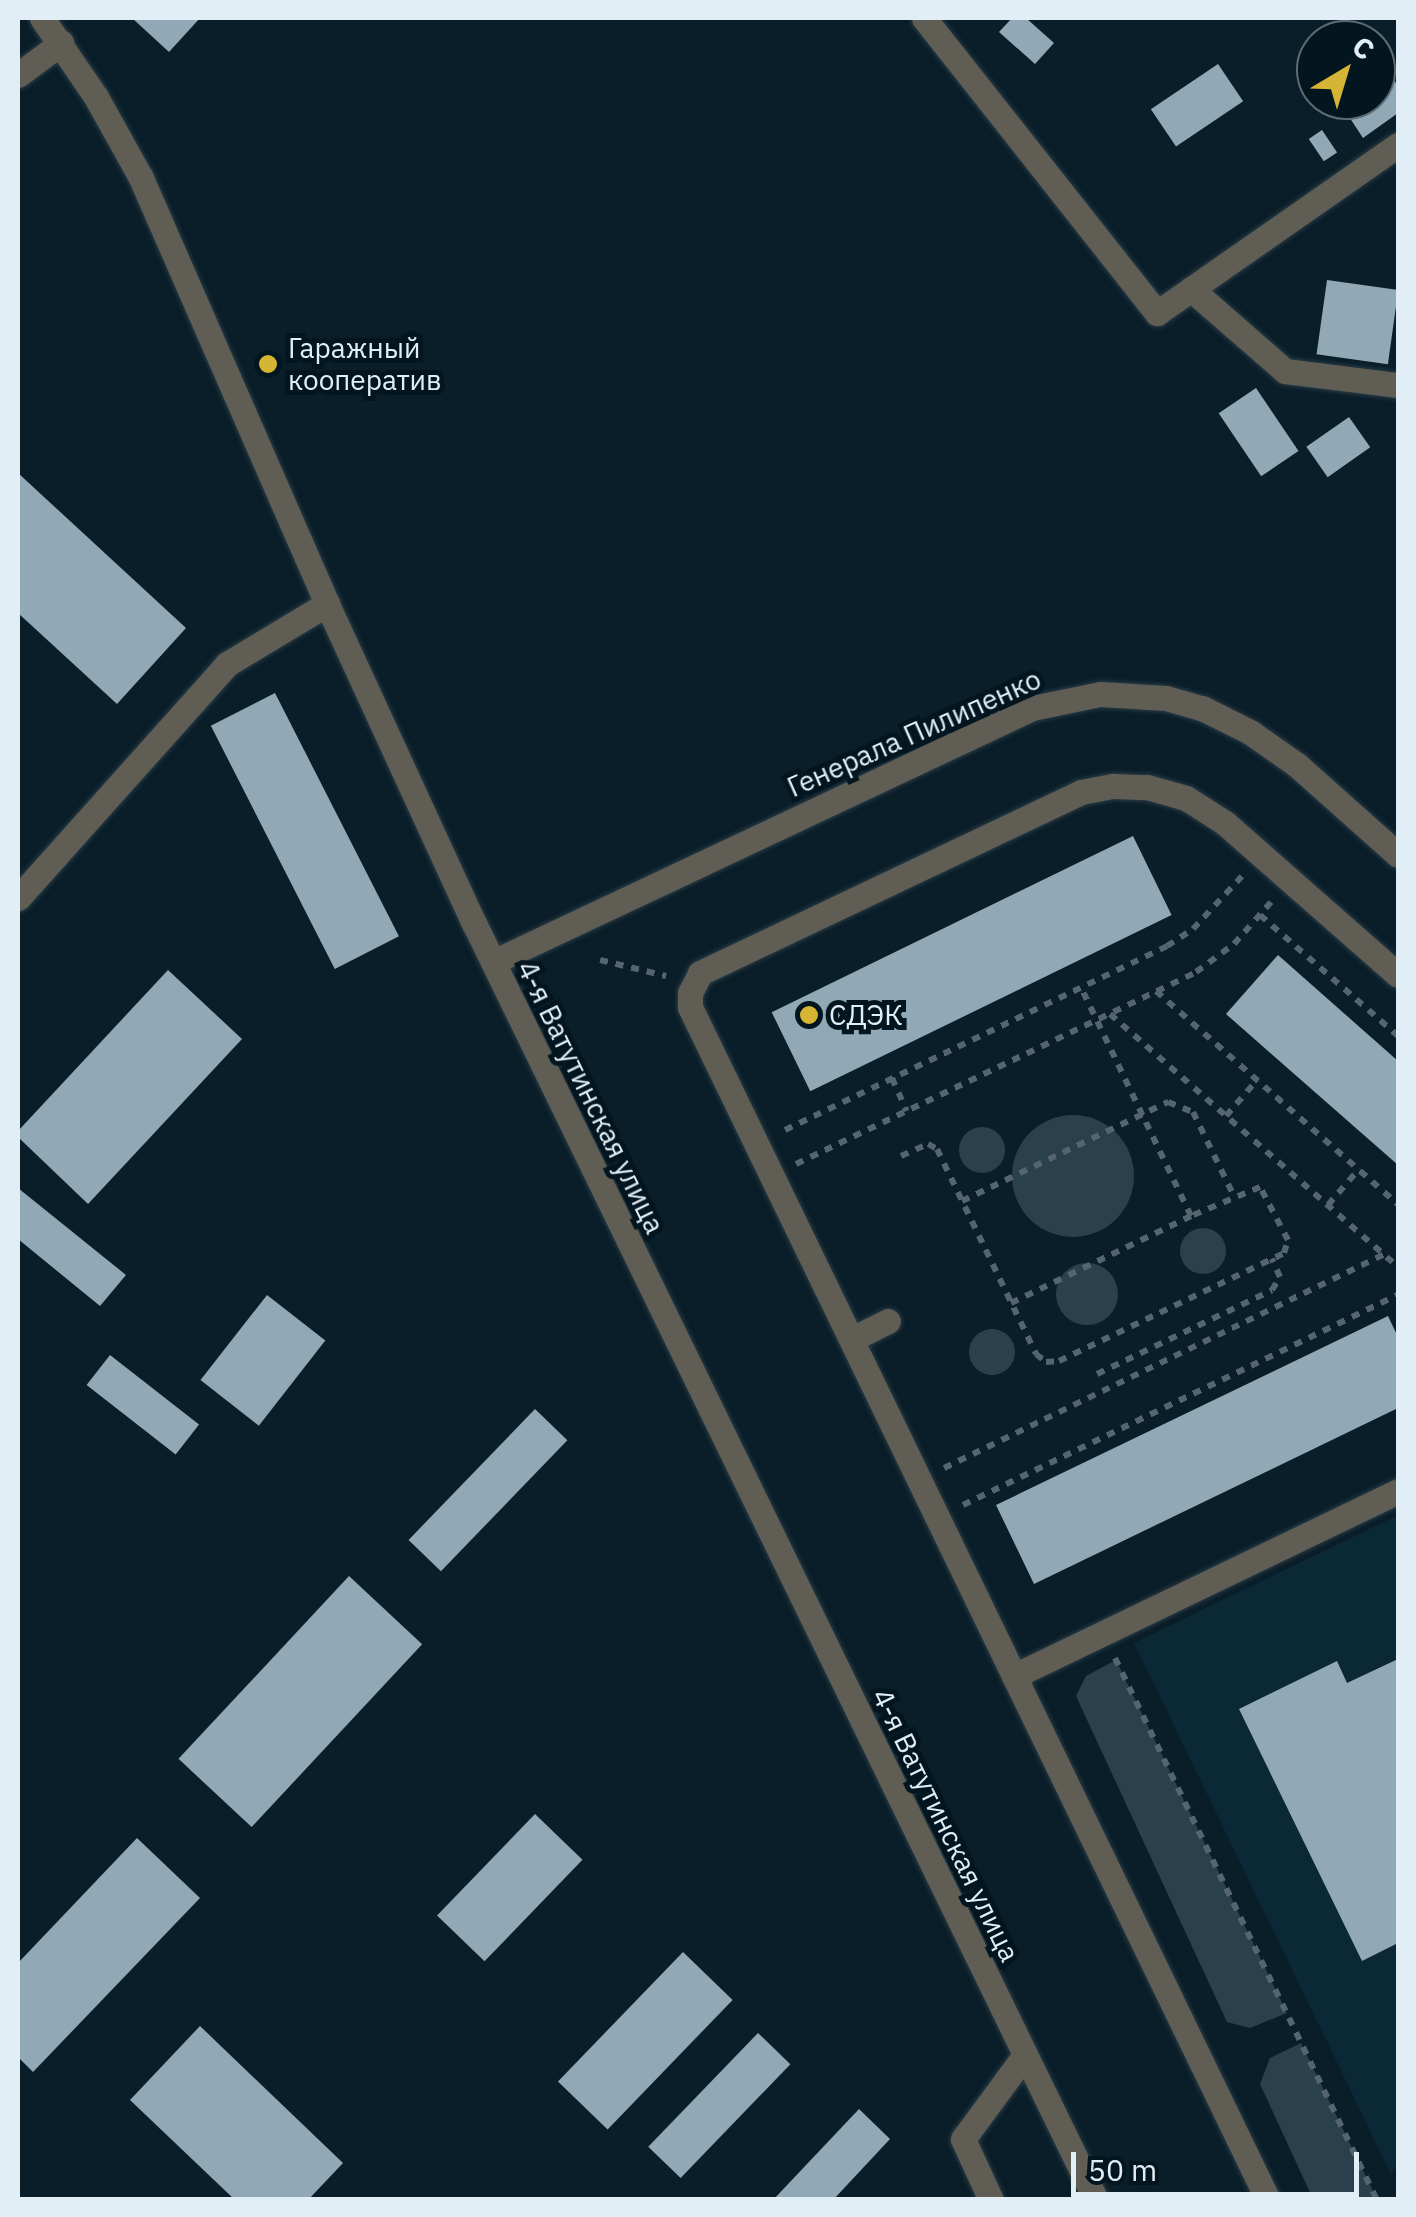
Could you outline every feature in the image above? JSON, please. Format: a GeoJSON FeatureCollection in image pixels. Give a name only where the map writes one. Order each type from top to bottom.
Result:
{"type":"FeatureCollection","features":[{"type":"Feature","properties":{"kind":"street","name":"4-я Ватутинская улица"},"geometry":{"type":"LineString","coordinates":[[42,18],[142,178],[327,604],[492,962],[1096,2200]]}},
{"type":"Feature","properties":{"kind":"street"},"geometry":{"type":"LineString","coordinates":[[924,18],[1157,313],[1398,145]]}},
{"type":"Feature","properties":{"kind":"street"},"geometry":{"type":"LineString","coordinates":[[18,75],[61,43]]}},
{"type":"Feature","properties":{"kind":"street"},"geometry":{"type":"LineString","coordinates":[[1191,290],[1285,371],[1398,384]]}},
{"type":"Feature","properties":{"kind":"street"},"geometry":{"type":"LineString","coordinates":[[18,898],[228,664],[327,604]]}},
{"type":"Feature","properties":{"kind":"street","name":"Генерала Пилипенко"},"geometry":{"type":"LineString","coordinates":[[492,962],[1032,708],[1100,694],[1166,698],[1202,708],[1250,732],[1297,765],[1398,855]]}},
{"type":"Feature","properties":{"kind":"street"},"geometry":{"type":"LineString","coordinates":[[1268,2200],[690,1007],[693,982],[700,973],[1082,792],[1114,786],[1147,787],[1186,798],[1261,854],[1398,975]]}},
{"type":"Feature","properties":{"kind":"street"},"geometry":{"type":"LineString","coordinates":[[852,1339],[888,1321]]}},
{"type":"Feature","properties":{"kind":"street"},"geometry":{"type":"LineString","coordinates":[[1014,1676],[1398,1492]]}},
{"type":"Feature","properties":{"kind":"street"},"geometry":{"type":"LineString","coordinates":[[990,2200],[963,2138],[1025,2056]]}},
{"type":"Feature","properties":{"kind":"path"},"geometry":{"type":"LineString","coordinates":[[756,1144],[1182,937],[1261,854]]}},
{"type":"Feature","properties":{"kind":"path"},"geometry":{"type":"LineString","coordinates":[[772,1175],[1110,1014],[1224,954],[1290,880]]}},
{"type":"Feature","properties":{"kind":"path"},"geometry":{"type":"LineString","coordinates":[[1260,915],[1398,1036]]}},
{"type":"Feature","properties":{"kind":"path"},"geometry":{"type":"LineString","coordinates":[[600,960],[693,982]]}},
{"type":"Feature","properties":{"kind":"path"},"geometry":{"type":"LineString","coordinates":[[1081,988],[1191,1216]]}},
{"type":"Feature","properties":{"kind":"path"},"geometry":{"type":"LineString","coordinates":[[1156,991],[1398,1204]]}},
{"type":"Feature","properties":{"kind":"path"},"geometry":{"type":"LineString","coordinates":[[1110,1014],[1398,1267]]}},
{"type":"Feature","properties":{"kind":"path"},"geometry":{"type":"LineString","coordinates":[[892,1078],[908,1111]]}},
{"type":"Feature","properties":{"kind":"path"},"geometry":{"type":"LineString","coordinates":[[1226,1116],[1258,1080]]}},
{"type":"Feature","properties":{"kind":"path"},"geometry":{"type":"LineString","coordinates":[[962,1201],[1168,1102],[1193,1112],[1234,1196]]}},
{"type":"Feature","properties":{"kind":"path"},"geometry":{"type":"LineString","coordinates":[[902,1156],[933,1145],[962,1201],[1010,1303],[1036,1354],[1052,1363],[1284,1253],[1288,1240],[1263,1189],[1252,1187],[1010,1303]]}},
{"type":"Feature","properties":{"kind":"path"},"geometry":{"type":"LineString","coordinates":[[1328,1205],[1359,1169]]}},
{"type":"Feature","properties":{"kind":"path"},"geometry":{"type":"LineString","coordinates":[[920,1480],[1384,1254]]}},
{"type":"Feature","properties":{"kind":"path"},"geometry":{"type":"LineString","coordinates":[[1098,1374],[1272,1290],[1280,1277],[1272,1259]]}},
{"type":"Feature","properties":{"kind":"path"},"geometry":{"type":"LineString","coordinates":[[938,1517],[1398,1295]]}},
{"type":"Feature","properties":{"kind":"path"},"geometry":{"type":"LineString","coordinates":[[1103,1634],[1377,2200]]}},
{"type":"Feature","properties":{"kind":"shaded area"},"geometry":{"type":"Polygon","coordinates":[[[1073,1115],[1096,1120],[1116,1133],[1129,1153],[1134,1176],[1129,1199],[1116,1219],[1096,1232],[1073,1237],[1050,1232],[1030,1219],[1017,1199],[1012,1176],[1017,1153],[1030,1133],[1050,1120],[1073,1115]]]}},
{"type":"Feature","properties":{"kind":"shaded area"},"geometry":{"type":"Polygon","coordinates":[[[982,1127],[998,1134],[1005,1150],[998,1166],[982,1173],[966,1166],[959,1150],[966,1134],[982,1127]]]}},
{"type":"Feature","properties":{"kind":"shaded area"},"geometry":{"type":"Polygon","coordinates":[[[1203,1228],[1219,1235],[1226,1251],[1219,1267],[1203,1274],[1187,1267],[1180,1251],[1187,1235],[1203,1228]]]}},
{"type":"Feature","properties":{"kind":"shaded area"},"geometry":{"type":"Polygon","coordinates":[[[1087,1263],[1109,1272],[1118,1294],[1109,1316],[1087,1325],[1065,1316],[1056,1294],[1065,1272],[1087,1263]]]}},
{"type":"Feature","properties":{"kind":"shaded area"},"geometry":{"type":"Polygon","coordinates":[[[992,1329],[1008,1336],[1015,1352],[1008,1368],[992,1375],[976,1368],[969,1352],[976,1336],[992,1329]]]}},
{"type":"Feature","properties":{"kind":"shaded area"},"geometry":{"type":"Polygon","coordinates":[[[1398,1515],[1398,2162],[1391,2174],[1134,1643],[1398,1515]]]}},
{"type":"Feature","properties":{"kind":"shaded area"},"geometry":{"type":"Polygon","coordinates":[[[1116,1660],[1287,2013],[1250,2028],[1227,2022],[1076,1696],[1086,1676],[1116,1660]]]}},
{"type":"Feature","properties":{"kind":"shaded area"},"geometry":{"type":"Polygon","coordinates":[[[1301,2043],[1377,2199],[1313,2199],[1260,2084],[1270,2058],[1301,2043]]]}},
{"type":"Feature","properties":{"kind":"building"},"geometry":{"type":"Polygon","coordinates":[[[132,18],[200,18],[169,52],[132,18]]]}},
{"type":"Feature","properties":{"kind":"building"},"geometry":{"type":"Polygon","coordinates":[[[1012,18],[1026,18],[1054,43],[1035,64],[999,32],[1012,18]]]}},
{"type":"Feature","properties":{"kind":"building"},"geometry":{"type":"Polygon","coordinates":[[[1218,64],[1243,101],[1176,147],[1151,109],[1218,64]]]}},
{"type":"Feature","properties":{"kind":"building"},"geometry":{"type":"Polygon","coordinates":[[[1351,120],[1388,120],[1363,138],[1351,120]]]}},
{"type":"Feature","properties":{"kind":"building"},"geometry":{"type":"Polygon","coordinates":[[[1322,130],[1337,152],[1324,161],[1309,139],[1322,130]]]}},
{"type":"Feature","properties":{"kind":"building"},"geometry":{"type":"Polygon","coordinates":[[[1327,280],[1398,290],[1388,364],[1317,354],[1327,280]]]}},
{"type":"Feature","properties":{"kind":"building"},"geometry":{"type":"Polygon","coordinates":[[[1256,388],[1298,451],[1261,476],[1219,413],[1256,388]]]}},
{"type":"Feature","properties":{"kind":"building"},"geometry":{"type":"Polygon","coordinates":[[[1349,417],[1370,447],[1328,477],[1306,447],[1349,417]]]}},
{"type":"Feature","properties":{"kind":"building"},"geometry":{"type":"Polygon","coordinates":[[[18,473],[186,628],[117,704],[18,613],[18,473]]]}},
{"type":"Feature","properties":{"kind":"building"},"geometry":{"type":"Polygon","coordinates":[[[275,693],[399,936],[335,969],[211,726],[275,693]]]}},
{"type":"Feature","properties":{"kind":"building"},"geometry":{"type":"Polygon","coordinates":[[[1133,836],[1172,915],[810,1091],[772,1012],[1133,836]]]}},
{"type":"Feature","properties":{"kind":"building"},"geometry":{"type":"Polygon","coordinates":[[[1278,955],[1398,1061],[1398,1165],[1226,1014],[1278,955]]]}},
{"type":"Feature","properties":{"kind":"building"},"geometry":{"type":"Polygon","coordinates":[[[168,970],[242,1039],[88,1204],[18,1137],[18,1131],[168,970]]]}},
{"type":"Feature","properties":{"kind":"building"},"geometry":{"type":"Polygon","coordinates":[[[18,1188],[126,1275],[100,1306],[18,1239],[18,1188]]]}},
{"type":"Feature","properties":{"kind":"building"},"geometry":{"type":"Polygon","coordinates":[[[267,1295],[325,1341],[259,1426],[201,1380],[267,1295]]]}},
{"type":"Feature","properties":{"kind":"building"},"geometry":{"type":"Polygon","coordinates":[[[1388,1316],[1398,1337],[1398,1408],[1034,1584],[996,1505],[1388,1316]]]}},
{"type":"Feature","properties":{"kind":"building"},"geometry":{"type":"Polygon","coordinates":[[[110,1355],[199,1425],[176,1455],[87,1385],[110,1355]]]}},
{"type":"Feature","properties":{"kind":"building"},"geometry":{"type":"Polygon","coordinates":[[[535,1409],[567,1440],[441,1571],[409,1540],[535,1409]]]}},
{"type":"Feature","properties":{"kind":"building"},"geometry":{"type":"Polygon","coordinates":[[[349,1576],[422,1644],[252,1827],[179,1759],[349,1576]]]}},
{"type":"Feature","properties":{"kind":"building"},"geometry":{"type":"Polygon","coordinates":[[[1398,1659],[1398,1943],[1362,1961],[1239,1709],[1337,1661],[1347,1683],[1398,1659]]]}},
{"type":"Feature","properties":{"kind":"building"},"geometry":{"type":"Polygon","coordinates":[[[535,1814],[582,1860],[485,1961],[437,1915],[535,1814]]]}},
{"type":"Feature","properties":{"kind":"building"},"geometry":{"type":"Polygon","coordinates":[[[137,1838],[200,1898],[33,2072],[18,2057],[18,1963],[137,1838]]]}},
{"type":"Feature","properties":{"kind":"building"},"geometry":{"type":"Polygon","coordinates":[[[683,1952],[733,2000],[608,2129],[558,2081],[683,1952]]]}},
{"type":"Feature","properties":{"kind":"building"},"geometry":{"type":"Polygon","coordinates":[[[200,2026],[343,2163],[308,2200],[235,2200],[130,2100],[200,2026]]]}},
{"type":"Feature","properties":{"kind":"building"},"geometry":{"type":"Polygon","coordinates":[[[758,2033],[790,2064],[681,2178],[648,2147],[758,2033]]]}},
{"type":"Feature","properties":{"kind":"building"},"geometry":{"type":"Polygon","coordinates":[[[859,2109],[890,2139],[833,2200],[773,2200],[859,2109]]]}},
{"type":"Feature","properties":{"kind":"place","name":"Гаражный кооператив"},"geometry":{"type":"Point","coordinates":[268,364]}},
{"type":"Feature","properties":{"kind":"place","name":"СДЭК"},"geometry":{"type":"Point","coordinates":[809,1015]}}]}
